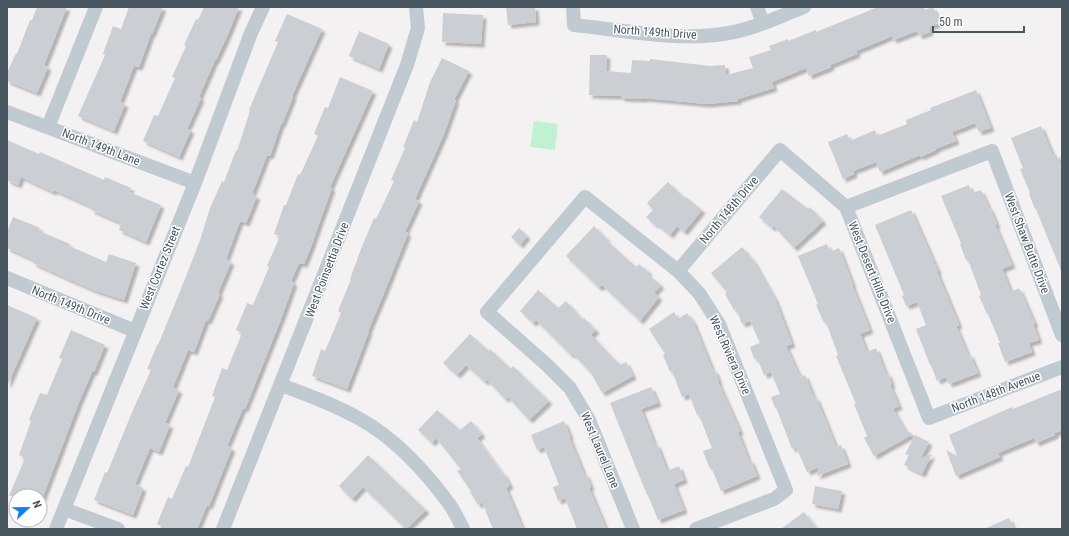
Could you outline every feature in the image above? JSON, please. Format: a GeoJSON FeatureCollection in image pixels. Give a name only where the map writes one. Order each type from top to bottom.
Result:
{"type":"FeatureCollection","features":[{"type":"Feature","properties":{"kind":"street"},"geometry":{"type":"LineString","coordinates":[[48,127],[96,7]]}},
{"type":"Feature","properties":{"kind":"street","name":"West Cortez Street"},"geometry":{"type":"LineString","coordinates":[[56,529],[195,183],[250,33],[263,7]]}},
{"type":"Feature","properties":{"kind":"street","name":"West Poinsettia Drive"},"geometry":{"type":"LineString","coordinates":[[223,529],[407,65],[418,28],[416,7]]}},
{"type":"Feature","properties":{"kind":"street","name":"North 149th Drive"},"geometry":{"type":"LineString","coordinates":[[573,7],[574,25],[671,36],[708,36],[730,33],[763,23],[804,7]]}},
{"type":"Feature","properties":{"kind":"street"},"geometry":{"type":"LineString","coordinates":[[757,7],[763,23]]}},
{"type":"Feature","properties":{"kind":"street","name":"North 149th Lane"},"geometry":{"type":"LineString","coordinates":[[7,112],[195,183]]}},
{"type":"Feature","properties":{"kind":"street","name":"West Desert Hills Drive"},"geometry":{"type":"LineString","coordinates":[[780,150],[846,207],[929,418]]}},
{"type":"Feature","properties":{"kind":"street","name":"North 148th Drive"},"geometry":{"type":"LineString","coordinates":[[678,271],[780,150]]}},
{"type":"Feature","properties":{"kind":"street","name":"West Shaw Butte Drive"},"geometry":{"type":"LineString","coordinates":[[846,207],[992,151],[1062,335]]}},
{"type":"Feature","properties":{"kind":"street","name":"West Riviera Drive"},"geometry":{"type":"LineString","coordinates":[[487,312],[585,197],[678,271],[699,293],[719,324],[786,490],[774,499],[696,529]]}},
{"type":"Feature","properties":{"kind":"street","name":"North 149th Drive"},"geometry":{"type":"LineString","coordinates":[[7,278],[135,331]]}},
{"type":"Feature","properties":{"kind":"street","name":"West Laurel Lane"},"geometry":{"type":"LineString","coordinates":[[487,312],[547,365],[570,388],[589,420],[633,529]]}},
{"type":"Feature","properties":{"kind":"street","name":"North 148th Avenue"},"geometry":{"type":"LineString","coordinates":[[929,418],[1062,367]]}},
{"type":"Feature","properties":{"kind":"street"},"geometry":{"type":"LineString","coordinates":[[281,385],[330,404],[355,417],[395,443],[424,472],[451,506],[463,529]]}},
{"type":"Feature","properties":{"kind":"street"},"geometry":{"type":"LineString","coordinates":[[64,509],[118,529]]}},
{"type":"Feature","properties":{"kind":"green space"},"geometry":{"type":"Polygon","coordinates":[[[534,121],[558,124],[555,150],[530,147],[534,121]]]}},
{"type":"Feature","properties":{"kind":"building"},"geometry":{"type":"Polygon","coordinates":[[[37,7],[67,7],[44,65],[48,67],[37,93],[7,81],[7,73],[16,53],[17,54],[30,20],[32,20],[37,7]]]}},
{"type":"Feature","properties":{"kind":"building"},"geometry":{"type":"Polygon","coordinates":[[[129,7],[163,7],[139,67],[134,66],[120,102],[125,104],[114,131],[78,116],[105,55],[103,54],[113,26],[121,29],[129,7]]]}},
{"type":"Feature","properties":{"kind":"building"},"geometry":{"type":"Polygon","coordinates":[[[204,7],[239,7],[199,97],[201,98],[187,129],[191,130],[179,157],[143,141],[154,115],[158,116],[175,78],[172,77],[186,46],[184,45],[196,19],[198,20],[204,7]]]}},
{"type":"Feature","properties":{"kind":"building"},"geometry":{"type":"Polygon","coordinates":[[[506,7],[535,7],[536,22],[508,25],[506,7]]]}},
{"type":"Feature","properties":{"kind":"building"},"geometry":{"type":"Polygon","coordinates":[[[878,7],[924,7],[925,10],[933,7],[940,23],[929,27],[930,32],[919,36],[917,31],[893,40],[892,36],[856,51],[857,54],[830,65],[831,67],[809,76],[806,68],[772,82],[774,88],[738,99],[738,101],[707,104],[644,98],[621,98],[621,96],[589,95],[590,55],[607,55],[606,71],[631,73],[632,60],[650,61],[650,59],[710,66],[725,65],[726,75],[753,68],[749,57],[771,50],[769,46],[788,39],[788,41],[816,30],[816,32],[878,7]]]}},
{"type":"Feature","properties":{"kind":"building"},"geometry":{"type":"Polygon","coordinates":[[[443,13],[483,15],[481,44],[442,42],[443,13]]]}},
{"type":"Feature","properties":{"kind":"building"},"geometry":{"type":"Polygon","coordinates":[[[287,14],[322,29],[292,96],[293,97],[281,124],[270,156],[267,155],[252,194],[257,196],[246,223],[240,221],[226,259],[231,262],[218,293],[220,294],[208,321],[206,320],[194,352],[188,350],[173,387],[179,390],[165,423],[170,425],[159,452],[150,448],[135,484],[143,488],[133,515],[94,500],[151,370],[147,369],[187,274],[210,208],[222,181],[224,182],[236,150],[237,151],[250,111],[249,110],[278,42],[275,41],[287,14]]]}},
{"type":"Feature","properties":{"kind":"building"},"geometry":{"type":"Polygon","coordinates":[[[359,31],[389,44],[379,69],[349,56],[359,31]]]}},
{"type":"Feature","properties":{"kind":"building"},"geometry":{"type":"Polygon","coordinates":[[[442,58],[469,71],[454,100],[456,100],[444,134],[415,199],[419,201],[405,232],[408,233],[368,331],[347,389],[312,376],[321,349],[325,351],[341,313],[338,311],[361,249],[374,218],[376,219],[394,181],[391,180],[405,148],[403,147],[414,120],[417,122],[430,82],[442,58]]]}},
{"type":"Feature","properties":{"kind":"building"},"geometry":{"type":"Polygon","coordinates":[[[340,77],[373,91],[330,187],[332,188],[304,264],[299,263],[291,281],[294,283],[281,319],[245,409],[243,408],[227,446],[232,448],[209,506],[207,505],[197,529],[168,529],[157,524],[168,497],[172,499],[186,466],[188,467],[215,397],[212,396],[222,368],[227,370],[242,333],[236,330],[247,303],[253,305],[269,267],[267,266],[280,236],[274,234],[284,205],[286,205],[298,174],[300,175],[318,136],[314,134],[325,107],[328,108],[340,77]]]}},
{"type":"Feature","properties":{"kind":"building"},"geometry":{"type":"Polygon","coordinates":[[[976,90],[991,128],[979,132],[975,123],[952,132],[956,141],[935,149],[936,150],[920,157],[920,155],[880,172],[876,162],[853,171],[854,174],[843,179],[828,142],[847,134],[850,141],[875,130],[877,136],[907,124],[906,120],[931,110],[930,108],[976,90]]]}},
{"type":"Feature","properties":{"kind":"building"},"geometry":{"type":"Polygon","coordinates":[[[1041,126],[1053,156],[1056,154],[1062,168],[1062,273],[1029,194],[1030,193],[1020,169],[1023,168],[1011,138],[1041,126]]]}},
{"type":"Feature","properties":{"kind":"building"},"geometry":{"type":"Polygon","coordinates":[[[7,140],[39,154],[40,152],[104,180],[105,177],[131,188],[129,192],[161,205],[146,242],[119,230],[121,223],[91,210],[92,207],[54,190],[53,192],[21,177],[18,185],[7,180],[7,140]]]}},
{"type":"Feature","properties":{"kind":"building"},"geometry":{"type":"Polygon","coordinates":[[[668,182],[685,198],[686,197],[702,210],[684,232],[677,226],[670,235],[646,217],[653,210],[647,203],[668,182]]]}},
{"type":"Feature","properties":{"kind":"building"},"geometry":{"type":"Polygon","coordinates":[[[969,185],[972,193],[981,190],[990,208],[997,225],[995,225],[1012,265],[1002,269],[1011,292],[1019,288],[1035,324],[1033,324],[1039,340],[1029,343],[1032,352],[1005,362],[998,343],[1000,343],[979,296],[981,295],[968,260],[966,260],[960,244],[961,243],[941,196],[969,185]]]}},
{"type":"Feature","properties":{"kind":"building"},"geometry":{"type":"Polygon","coordinates":[[[782,189],[808,209],[810,207],[823,221],[794,248],[774,226],[772,228],[759,217],[782,189]]]}},
{"type":"Feature","properties":{"kind":"building"},"geometry":{"type":"Polygon","coordinates":[[[911,210],[938,271],[937,272],[959,325],[956,326],[968,355],[970,354],[978,373],[949,384],[946,377],[937,381],[916,329],[926,325],[917,302],[906,306],[902,296],[904,295],[875,225],[911,210]]]}},
{"type":"Feature","properties":{"kind":"building"},"geometry":{"type":"Polygon","coordinates":[[[13,217],[40,228],[39,231],[70,244],[69,246],[106,262],[109,254],[136,263],[124,300],[96,291],[66,278],[33,263],[34,260],[7,248],[7,232],[13,217]]]}},
{"type":"Feature","properties":{"kind":"building"},"geometry":{"type":"Polygon","coordinates":[[[594,226],[607,239],[606,240],[636,267],[639,264],[649,272],[647,274],[661,285],[654,293],[659,297],[640,321],[602,285],[599,288],[566,256],[594,226]]]}},
{"type":"Feature","properties":{"kind":"building"},"geometry":{"type":"Polygon","coordinates":[[[519,228],[527,236],[520,245],[511,237],[519,228]]]}},
{"type":"Feature","properties":{"kind":"building"},"geometry":{"type":"Polygon","coordinates":[[[827,244],[830,252],[839,248],[870,330],[860,334],[867,352],[876,348],[886,374],[888,373],[892,385],[890,385],[899,406],[893,409],[905,430],[913,434],[874,456],[864,438],[867,436],[854,404],[856,404],[836,356],[838,355],[826,322],[824,323],[816,305],[818,304],[798,256],[827,244]]]}},
{"type":"Feature","properties":{"kind":"building"},"geometry":{"type":"Polygon","coordinates":[[[742,247],[753,260],[775,299],[792,344],[786,346],[800,377],[805,375],[814,398],[816,397],[836,447],[841,445],[848,464],[817,476],[819,467],[807,472],[796,447],[792,449],[771,397],[780,394],[771,372],[764,375],[757,358],[754,359],[750,347],[760,343],[750,321],[742,324],[736,309],[734,310],[725,294],[727,292],[711,273],[742,247]]]}},
{"type":"Feature","properties":{"kind":"building"},"geometry":{"type":"Polygon","coordinates":[[[538,290],[558,308],[566,301],[583,320],[584,318],[596,330],[591,335],[620,365],[626,362],[633,376],[602,393],[591,373],[573,354],[571,355],[536,320],[533,323],[520,311],[538,290]]]}},
{"type":"Feature","properties":{"kind":"building"},"geometry":{"type":"Polygon","coordinates":[[[7,305],[37,318],[7,386],[7,305]]]}},
{"type":"Feature","properties":{"kind":"building"},"geometry":{"type":"Polygon","coordinates":[[[674,312],[678,319],[687,313],[695,324],[713,371],[715,370],[718,382],[740,431],[738,432],[749,461],[751,460],[757,476],[721,491],[703,451],[712,448],[699,415],[697,415],[689,394],[682,397],[672,371],[670,372],[663,355],[665,354],[649,329],[674,312]]]}},
{"type":"Feature","properties":{"kind":"building"},"geometry":{"type":"Polygon","coordinates":[[[71,330],[105,345],[79,402],[46,488],[12,488],[25,458],[19,455],[31,421],[29,420],[40,393],[47,395],[62,359],[59,358],[71,330]]]}},
{"type":"Feature","properties":{"kind":"building"},"geometry":{"type":"Polygon","coordinates":[[[470,334],[489,351],[490,349],[511,369],[513,366],[549,401],[529,420],[508,397],[505,399],[487,380],[485,382],[466,365],[457,375],[443,363],[470,334]]]}},
{"type":"Feature","properties":{"kind":"building"},"geometry":{"type":"Polygon","coordinates":[[[651,387],[658,403],[641,409],[655,445],[657,444],[667,471],[679,466],[684,480],[674,484],[684,510],[658,520],[610,403],[651,387]]]}},
{"type":"Feature","properties":{"kind":"building"},"geometry":{"type":"Polygon","coordinates":[[[1062,389],[1062,430],[1055,433],[1055,435],[1036,443],[1034,438],[998,453],[1000,457],[956,476],[946,450],[957,456],[949,435],[1012,407],[1013,409],[1062,389]]]}},
{"type":"Feature","properties":{"kind":"building"},"geometry":{"type":"Polygon","coordinates":[[[437,410],[460,430],[471,421],[482,434],[477,438],[502,473],[503,472],[510,485],[506,488],[523,529],[493,529],[482,502],[478,505],[470,492],[471,491],[457,471],[461,469],[436,438],[432,443],[418,430],[437,410]]]}},
{"type":"Feature","properties":{"kind":"building"},"geometry":{"type":"Polygon","coordinates":[[[564,421],[584,474],[586,474],[591,487],[589,488],[606,529],[577,529],[565,498],[558,501],[553,487],[559,485],[544,447],[537,450],[531,435],[564,421]]]}},
{"type":"Feature","properties":{"kind":"building"},"geometry":{"type":"Polygon","coordinates":[[[915,435],[929,442],[921,458],[932,454],[922,474],[904,465],[909,455],[905,454],[915,435]]]}},
{"type":"Feature","properties":{"kind":"building"},"geometry":{"type":"Polygon","coordinates":[[[368,455],[426,510],[406,529],[363,487],[352,499],[339,486],[368,455]]]}},
{"type":"Feature","properties":{"kind":"building"},"geometry":{"type":"Polygon","coordinates":[[[815,486],[842,491],[838,509],[812,504],[815,486]]]}},
{"type":"Feature","properties":{"kind":"building"},"geometry":{"type":"Polygon","coordinates":[[[804,512],[817,529],[781,529],[804,512]]]}},
{"type":"Feature","properties":{"kind":"building"},"geometry":{"type":"Polygon","coordinates":[[[1009,518],[1014,529],[984,529],[1009,518]]]}}]}
